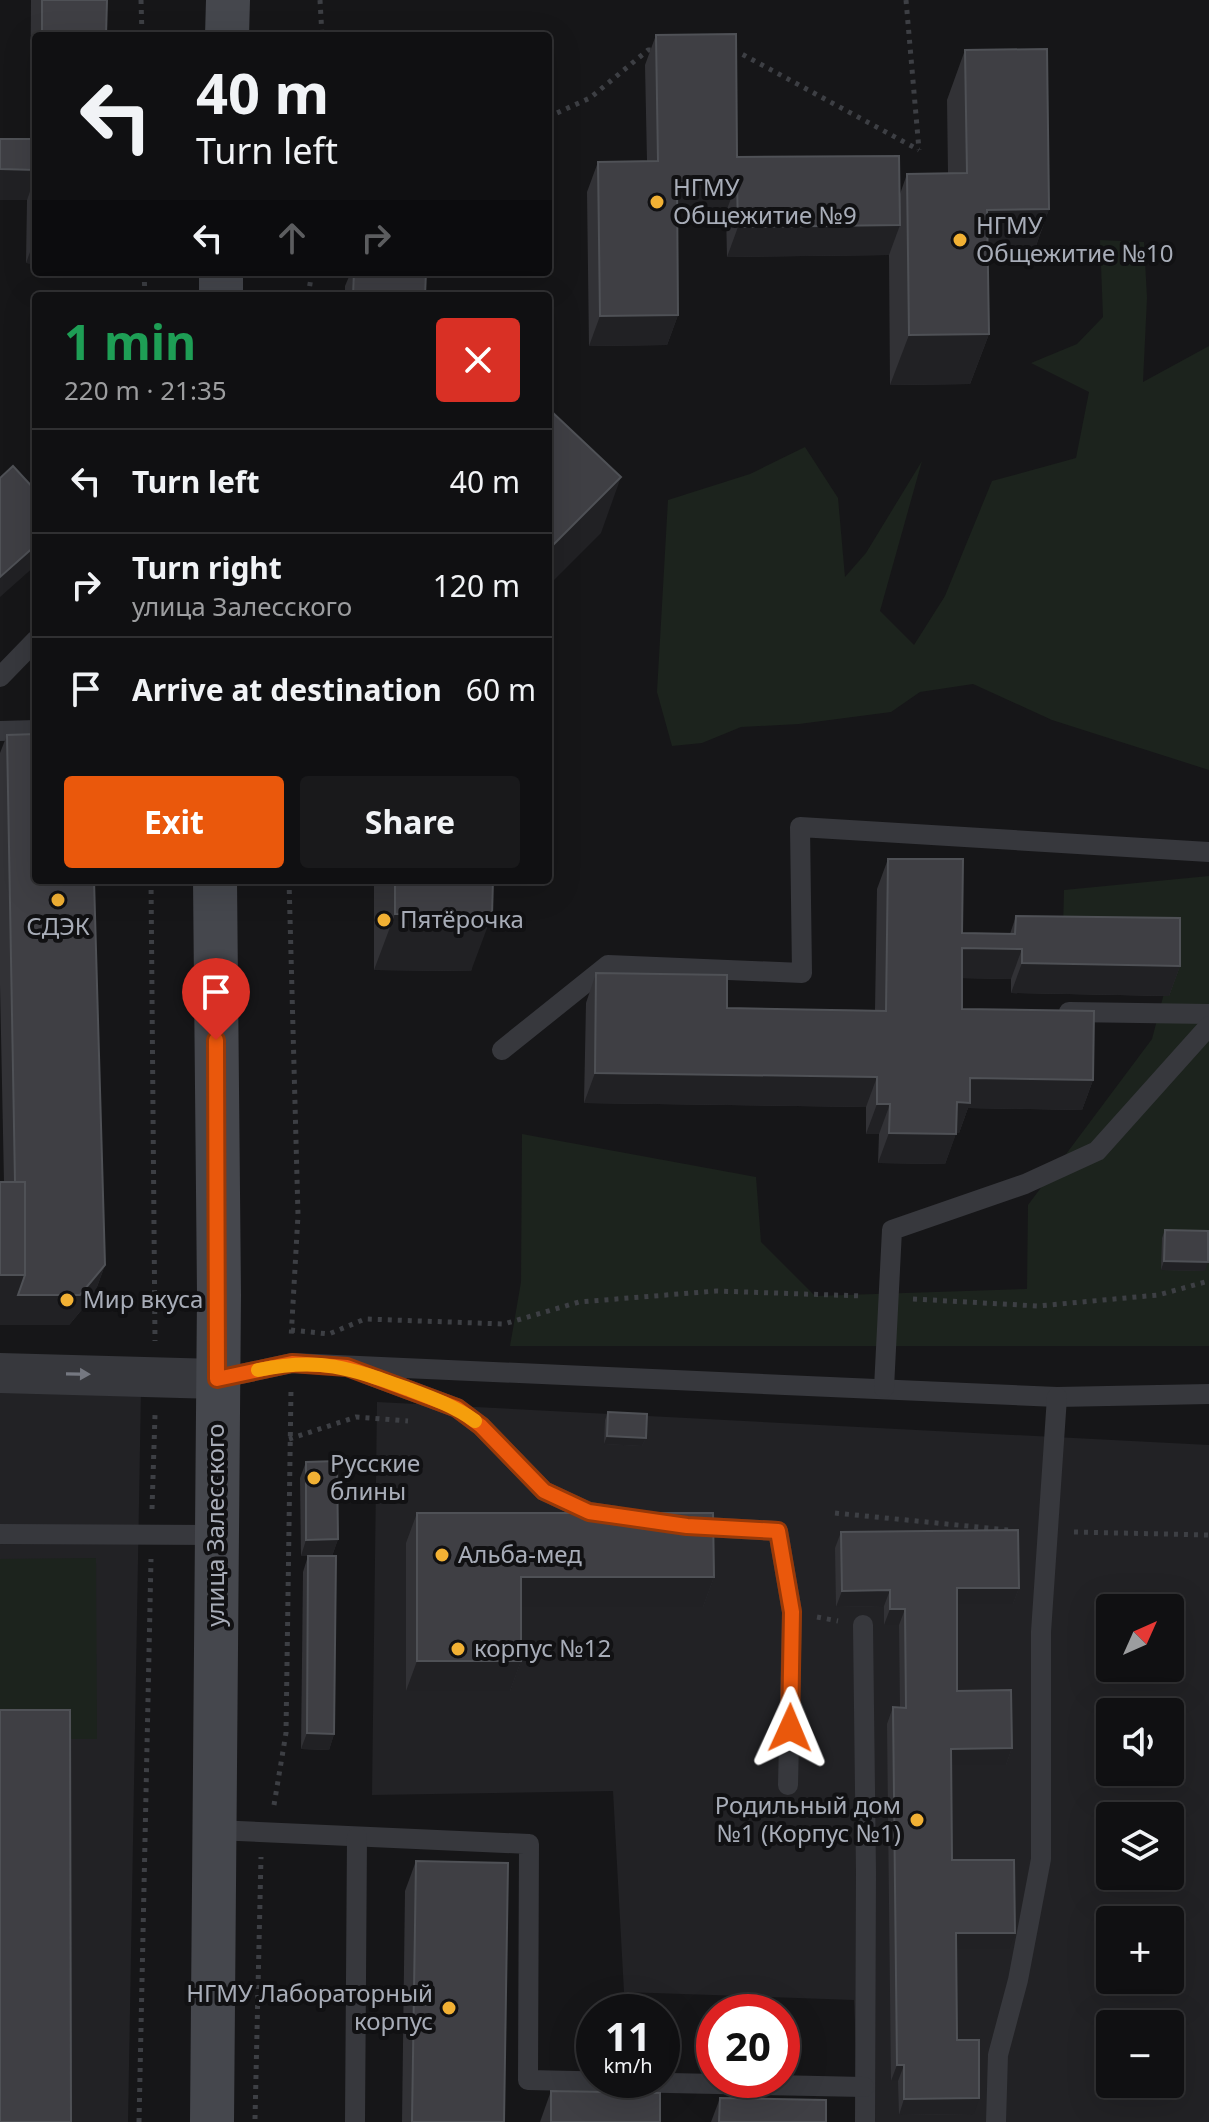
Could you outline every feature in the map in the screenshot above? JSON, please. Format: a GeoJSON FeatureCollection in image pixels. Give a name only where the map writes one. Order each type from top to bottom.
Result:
{"type":"FeatureCollection","features":[{"type":"Feature","properties":{"kind":"main road"},"geometry":{"type":"LineString","coordinates":[[227,32],[228,0]]}},
{"type":"Feature","properties":{"kind":"main road","name":"улица Залесского"},"geometry":{"type":"LineString","coordinates":[[212,2122],[217,1379],[215,884]]}},
{"type":"Feature","properties":{"kind":"street"},"geometry":{"type":"LineString","coordinates":[[0,1373],[217,1379]]}},
{"type":"Feature","properties":{"kind":"lane"},"geometry":{"type":"LineString","coordinates":[[0,677],[32,644]]}},
{"type":"Feature","properties":{"kind":"lane"},"geometry":{"type":"LineString","coordinates":[[0,731],[32,730]]}},
{"type":"Feature","properties":{"kind":"lane"},"geometry":{"type":"LineString","coordinates":[[502,1050],[608,965],[802,973],[800,827],[1209,852]]}},
{"type":"Feature","properties":{"kind":"lane"},"geometry":{"type":"LineString","coordinates":[[1049,1012],[1209,1014]]}},
{"type":"Feature","properties":{"kind":"lane"},"geometry":{"type":"LineString","coordinates":[[884,1388],[892,1230],[1025,1184],[1097,1151],[1209,1026]]}},
{"type":"Feature","properties":{"kind":"lane"},"geometry":{"type":"LineString","coordinates":[[217,1379],[292,1363],[1057,1397],[1209,1394]]}},
{"type":"Feature","properties":{"kind":"lane"},"geometry":{"type":"LineString","coordinates":[[347,1367],[457,1408],[481,1426],[544,1491],[589,1512],[631,1518]]}},
{"type":"Feature","properties":{"kind":"lane"},"geometry":{"type":"LineString","coordinates":[[996,2122],[998,2055],[1018,1980],[1041,1859],[1041,1632],[1057,1397]]}},
{"type":"Feature","properties":{"kind":"lane"},"geometry":{"type":"LineString","coordinates":[[673,1524],[778,1531],[792,1612],[788,1785]]}},
{"type":"Feature","properties":{"kind":"lane"},"geometry":{"type":"LineString","coordinates":[[0,1534],[216,1535]]}},
{"type":"Feature","properties":{"kind":"lane"},"geometry":{"type":"LineString","coordinates":[[863,1625],[865,2122]]}},
{"type":"Feature","properties":{"kind":"lane"},"geometry":{"type":"LineString","coordinates":[[215,1830],[529,1844],[528,2080],[864,2087]]}},
{"type":"Feature","properties":{"kind":"lane"},"geometry":{"type":"LineString","coordinates":[[355,2122],[357,1837]]}},
{"type":"Feature","properties":{"kind":"path"},"geometry":{"type":"LineString","coordinates":[[141,0],[142,32]]}},
{"type":"Feature","properties":{"kind":"path"},"geometry":{"type":"LineString","coordinates":[[320,0],[322,32]]}},
{"type":"Feature","properties":{"kind":"path"},"geometry":{"type":"LineString","coordinates":[[724,52],[740,53],[919,150],[906,0]]}},
{"type":"Feature","properties":{"kind":"path"},"geometry":{"type":"LineString","coordinates":[[552,115],[590,98],[648,50],[663,50]]}},
{"type":"Feature","properties":{"kind":"path"},"geometry":{"type":"LineString","coordinates":[[139,2122],[156,1375],[151,884]]}},
{"type":"Feature","properties":{"kind":"path"},"geometry":{"type":"LineString","coordinates":[[255,2122],[262,1832],[276,1800],[286,1733],[291,1330],[298,1215],[289,884]]}},
{"type":"Feature","properties":{"kind":"path"},"geometry":{"type":"LineString","coordinates":[[291,1330],[329,1334],[365,1319],[504,1324],[579,1302],[716,1291],[1038,1306],[1158,1295],[1209,1281]]}},
{"type":"Feature","properties":{"kind":"path"},"geometry":{"type":"LineString","coordinates":[[289,1439],[356,1417],[418,1421]]}},
{"type":"Feature","properties":{"kind":"path"},"geometry":{"type":"LineString","coordinates":[[792,1612],[863,1625]]}},
{"type":"Feature","properties":{"kind":"shaded area"},"geometry":{"type":"Polygon","coordinates":[[[1100,240],[1144,242],[1147,298],[1143,382],[1209,346],[1209,770],[1052,720],[973,684],[920,692],[891,712],[799,724],[741,727],[702,743],[672,746],[657,692],[668,500],[750,474],[805,447],[838,498],[845,577],[866,553],[922,461],[880,611],[914,645],[945,596],[992,481],[1076,458],[1089,392],[1031,363],[1077,344],[1103,317],[1100,240]]]}},
{"type":"Feature","properties":{"kind":"shaded area"},"geometry":{"type":"Polygon","coordinates":[[[1209,876],[1209,1346],[510,1346],[521,1282],[522,1134],[756,1177],[761,1242],[815,1296],[1027,1289],[1028,1205],[1152,1039],[1178,940],[1063,929],[1064,890],[1209,876]]]}},
{"type":"Feature","properties":{"kind":"shaded area"},"geometry":{"type":"Polygon","coordinates":[[[0,1387],[141,1390],[128,2122],[0,2122],[0,1387]]]}},
{"type":"Feature","properties":{"kind":"shaded area"},"geometry":{"type":"Polygon","coordinates":[[[377,1402],[1209,1445],[1209,2122],[859,2122],[854,2000],[800,1998],[800,1994],[624,1992],[613,1791],[372,1795],[377,1402]]]}},
{"type":"Feature","properties":{"kind":"shaded area"},"geometry":{"type":"Polygon","coordinates":[[[96,1558],[97,1739],[0,1739],[0,1559],[96,1558]]]}},
{"type":"Feature","properties":{"kind":"building"},"geometry":{"type":"Polygon","coordinates":[[[42,0],[107,0],[106,32],[42,32],[42,0]]]}},
{"type":"Feature","properties":{"kind":"building"},"geometry":{"type":"Polygon","coordinates":[[[736,34],[737,157],[899,156],[900,225],[738,227],[737,182],[677,182],[678,315],[600,316],[598,162],[658,161],[656,35],[736,34]]]}},
{"type":"Feature","properties":{"kind":"building","name":"НГМУ Общежитие №10"},"geometry":{"type":"Polygon","coordinates":[[[1047,49],[1049,209],[987,210],[989,334],[909,335],[907,174],[967,173],[965,50],[1047,49]]]}},
{"type":"Feature","properties":{"kind":"building"},"geometry":{"type":"Polygon","coordinates":[[[0,139],[32,139],[32,170],[0,169],[0,139]]]}},
{"type":"Feature","properties":{"kind":"building"},"geometry":{"type":"Polygon","coordinates":[[[354,276],[426,276],[425,292],[353,292],[354,276]]]}},
{"type":"Feature","properties":{"kind":"building"},"geometry":{"type":"Polygon","coordinates":[[[552,412],[621,477],[552,546],[552,412]]]}},
{"type":"Feature","properties":{"kind":"building"},"geometry":{"type":"Polygon","coordinates":[[[13,466],[32,487],[32,549],[0,577],[0,478],[13,466]]]}},
{"type":"Feature","properties":{"kind":"building"},"geometry":{"type":"Polygon","coordinates":[[[32,734],[32,884],[94,884],[105,1265],[80,1295],[18,1295],[25,1275],[25,1182],[15,1182],[7,735],[32,734]]]}},
{"type":"Feature","properties":{"kind":"building"},"geometry":{"type":"Polygon","coordinates":[[[888,859],[963,859],[962,933],[1015,934],[1016,916],[1180,918],[1180,966],[1022,963],[1022,949],[962,948],[962,1009],[1094,1011],[1093,1080],[970,1078],[970,1103],[957,1102],[956,1134],[889,1133],[890,1104],[877,1104],[877,1077],[595,1073],[596,973],[727,975],[727,1008],[886,1011],[888,859]]]}},
{"type":"Feature","properties":{"kind":"building"},"geometry":{"type":"Polygon","coordinates":[[[395,884],[493,884],[492,915],[395,914],[395,884]]]}},
{"type":"Feature","properties":{"kind":"building"},"geometry":{"type":"Polygon","coordinates":[[[0,1182],[25,1182],[25,1275],[0,1275],[0,1182]]]}},
{"type":"Feature","properties":{"kind":"building"},"geometry":{"type":"Polygon","coordinates":[[[1165,1230],[1208,1231],[1208,1262],[1164,1261],[1165,1230]]]}},
{"type":"Feature","properties":{"kind":"building"},"geometry":{"type":"Polygon","coordinates":[[[608,1412],[647,1414],[646,1438],[607,1436],[608,1412]]]}},
{"type":"Feature","properties":{"kind":"building"},"geometry":{"type":"Polygon","coordinates":[[[337,1461],[338,1539],[306,1540],[306,1462],[337,1461]]]}},
{"type":"Feature","properties":{"kind":"building","name":"корпус №12"},"geometry":{"type":"Polygon","coordinates":[[[417,1513],[713,1513],[714,1577],[521,1577],[521,1661],[417,1661],[417,1513]]]}},
{"type":"Feature","properties":{"kind":"building","name":"Родильный дом №1 (Корпус №1)"},"geometry":{"type":"Polygon","coordinates":[[[1018,1530],[1019,1588],[957,1588],[957,1691],[1011,1690],[1012,1748],[951,1749],[952,1860],[1014,1860],[1015,1933],[956,1933],[957,2040],[979,2040],[979,2098],[904,2099],[904,2065],[897,2065],[893,1707],[906,1708],[905,1609],[890,1609],[890,1590],[842,1591],[841,1532],[1018,1530]]]}},
{"type":"Feature","properties":{"kind":"building"},"geometry":{"type":"Polygon","coordinates":[[[308,1556],[336,1556],[334,1734],[307,1733],[308,1556]]]}},
{"type":"Feature","properties":{"kind":"building"},"geometry":{"type":"Polygon","coordinates":[[[0,1710],[70,1710],[71,2122],[0,2122],[0,1710]]]}},
{"type":"Feature","properties":{"kind":"building","name":"НГМУ Лабораторный корпус"},"geometry":{"type":"Polygon","coordinates":[[[416,1861],[508,1863],[504,2122],[412,2122],[416,1861]]]}},
{"type":"Feature","properties":{"kind":"building"},"geometry":{"type":"Polygon","coordinates":[[[551,2091],[576,2091],[576,2098],[660,2098],[660,2122],[551,2122],[551,2091]]]}},
{"type":"Feature","properties":{"kind":"building"},"geometry":{"type":"Polygon","coordinates":[[[720,2098],[826,2100],[826,2122],[719,2122],[720,2098]]]}},
{"type":"Feature","properties":{"kind":"slow traffic"},"geometry":{"type":"LineString","coordinates":[[258,1370],[292,1363],[347,1367],[457,1408],[475,1421]]}},
{"type":"Feature","properties":{"kind":"place","name":"НГМУ Общежитие №9"},"geometry":{"type":"Point","coordinates":[657,202]}},
{"type":"Feature","properties":{"kind":"place","name":"НГМУ Общежитие №10"},"geometry":{"type":"Point","coordinates":[960,240]}},
{"type":"Feature","properties":{"kind":"place","name":"СДЭК"},"geometry":{"type":"Point","coordinates":[58,900]}},
{"type":"Feature","properties":{"kind":"place","name":"Пятёрочка"},"geometry":{"type":"Point","coordinates":[384,920]}},
{"type":"Feature","properties":{"kind":"place","name":"Мир вкуса"},"geometry":{"type":"Point","coordinates":[67,1300]}},
{"type":"Feature","properties":{"kind":"place","name":"Русские блины"},"geometry":{"type":"Point","coordinates":[314,1478]}},
{"type":"Feature","properties":{"kind":"place","name":"Альба-мед"},"geometry":{"type":"Point","coordinates":[442,1555]}},
{"type":"Feature","properties":{"kind":"place","name":"корпус №12"},"geometry":{"type":"Point","coordinates":[458,1649]}},
{"type":"Feature","properties":{"kind":"place","name":"Родильный дом №1 (Корпус №1)"},"geometry":{"type":"Point","coordinates":[917,1820]}},
{"type":"Feature","properties":{"kind":"place","name":"НГМУ Лабораторный корпус"},"geometry":{"type":"Point","coordinates":[449,2008]}},
{"type":"Feature","properties":{"kind":"route"},"geometry":{"type":"LineString","coordinates":[[216,1040],[217,1379],[292,1363],[347,1367],[457,1408],[481,1426],[544,1491],[589,1512],[687,1526],[778,1531],[792,1612],[790,1728]]}}]}
